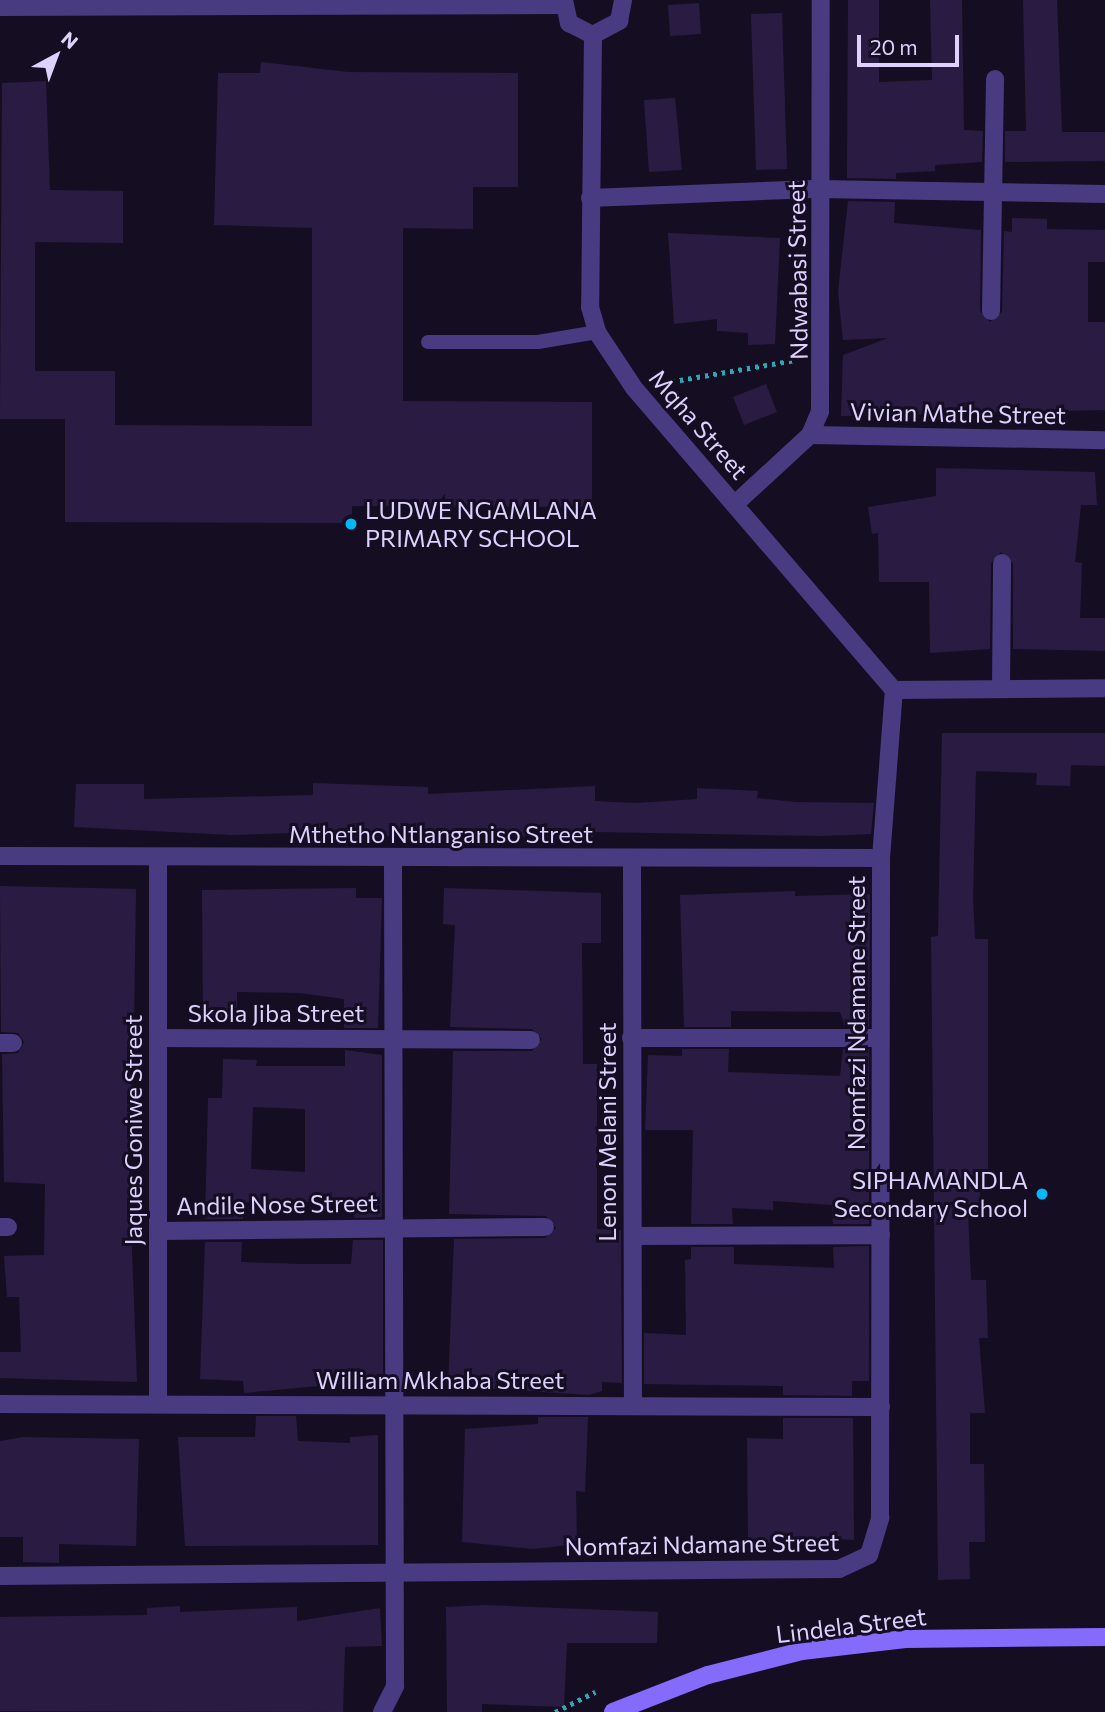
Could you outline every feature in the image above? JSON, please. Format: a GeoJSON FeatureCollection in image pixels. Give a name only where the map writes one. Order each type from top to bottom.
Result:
{"type":"FeatureCollection","features":[{"type":"Feature","properties":{"kind":"street"},"geometry":{"type":"LineString","coordinates":[[0,7],[95,3],[564,3],[569,23],[593,35],[614,27],[623,0]]}},
{"type":"Feature","properties":{"kind":"street","name":"Ndwabasi Street"},"geometry":{"type":"LineString","coordinates":[[735,504],[810,435],[820,412],[821,0]]}},
{"type":"Feature","properties":{"kind":"street","name":"Mqha Street"},"geometry":{"type":"LineString","coordinates":[[593,35],[590,307],[597,332],[634,388],[894,690]]}},
{"type":"Feature","properties":{"kind":"street"},"geometry":{"type":"LineString","coordinates":[[991,310],[995,79]]}},
{"type":"Feature","properties":{"kind":"street"},"geometry":{"type":"LineString","coordinates":[[590,198],[819,189],[1105,194]]}},
{"type":"Feature","properties":{"kind":"street","name":"Vivian Mathe Street"},"geometry":{"type":"LineString","coordinates":[[810,435],[1105,440]]}},
{"type":"Feature","properties":{"kind":"street"},"geometry":{"type":"LineString","coordinates":[[1000,687],[1002,563]]}},
{"type":"Feature","properties":{"kind":"street"},"geometry":{"type":"LineString","coordinates":[[894,690],[1105,688]]}},
{"type":"Feature","properties":{"kind":"street","name":"Nomfazi Ndamane Street"},"geometry":{"type":"LineString","coordinates":[[0,1576],[839,1569],[856,1564],[874,1547],[880,1518],[881,858],[894,690]]}},
{"type":"Feature","properties":{"kind":"street","name":"Mthetho Ntlanganiso Street"},"geometry":{"type":"LineString","coordinates":[[0,856],[393,859],[881,858]]}},
{"type":"Feature","properties":{"kind":"street","name":"Jaques Goniwe Street"},"geometry":{"type":"LineString","coordinates":[[158,857],[158,1403]]}},
{"type":"Feature","properties":{"kind":"street"},"geometry":{"type":"LineString","coordinates":[[382,1712],[395,1686],[396,1227],[393,859]]}},
{"type":"Feature","properties":{"kind":"street","name":"Lenon Melani Street"},"geometry":{"type":"LineString","coordinates":[[632,859],[633,1405]]}},
{"type":"Feature","properties":{"kind":"street","name":"Skola Jiba Street"},"geometry":{"type":"LineString","coordinates":[[158,1038],[531,1040]]}},
{"type":"Feature","properties":{"kind":"street"},"geometry":{"type":"LineString","coordinates":[[631,1038],[880,1038]]}},
{"type":"Feature","properties":{"kind":"street","name":"Andile Nose Street"},"geometry":{"type":"LineString","coordinates":[[158,1231],[545,1227]]}},
{"type":"Feature","properties":{"kind":"street"},"geometry":{"type":"LineString","coordinates":[[633,1236],[881,1235]]}},
{"type":"Feature","properties":{"kind":"street","name":"William Mkhaba Street"},"geometry":{"type":"LineString","coordinates":[[0,1404],[881,1407]]}},
{"type":"Feature","properties":{"kind":"street","name":"Lindela Street"},"geometry":{"type":"LineString","coordinates":[[613,1712],[708,1675],[802,1651],[905,1639],[1105,1637]]}},
{"type":"Feature","properties":{"kind":"lane"},"geometry":{"type":"LineString","coordinates":[[428,342],[538,342],[597,332]]}},
{"type":"Feature","properties":{"kind":"path"},"geometry":{"type":"LineString","coordinates":[[634,388],[822,355]]}},
{"type":"Feature","properties":{"kind":"building"},"geometry":{"type":"Polygon","coordinates":[[[848,0],[879,0],[879,82],[932,80],[930,0],[962,0],[964,130],[983,131],[982,162],[935,165],[935,171],[896,173],[896,179],[847,178],[848,0]]]}},
{"type":"Feature","properties":{"kind":"building"},"geometry":{"type":"Polygon","coordinates":[[[1023,0],[1057,0],[1062,132],[1105,132],[1105,161],[1005,162],[1005,131],[1026,131],[1023,0]]]}},
{"type":"Feature","properties":{"kind":"building"},"geometry":{"type":"Polygon","coordinates":[[[699,3],[701,34],[670,36],[668,5],[699,3]]]}},
{"type":"Feature","properties":{"kind":"building"},"geometry":{"type":"Polygon","coordinates":[[[782,13],[787,169],[756,170],[751,14],[782,13]]]}},
{"type":"Feature","properties":{"kind":"building"},"geometry":{"type":"Polygon","coordinates":[[[261,62],[348,72],[518,73],[518,187],[473,187],[473,229],[403,228],[403,401],[592,402],[592,507],[352,506],[352,523],[65,522],[65,419],[0,419],[2,83],[46,81],[50,190],[123,191],[123,243],[35,242],[35,371],[115,371],[115,425],[312,426],[312,228],[214,225],[218,73],[260,73],[261,62]]]}},
{"type":"Feature","properties":{"kind":"building"},"geometry":{"type":"Polygon","coordinates":[[[675,98],[682,170],[649,172],[644,100],[675,98]]]}},
{"type":"Feature","properties":{"kind":"building"},"geometry":{"type":"Polygon","coordinates":[[[848,201],[895,202],[894,223],[981,230],[980,311],[990,322],[1002,312],[1004,231],[1012,232],[1012,218],[1047,219],[1047,229],[1105,230],[1105,262],[1088,262],[1088,322],[1105,322],[1105,410],[841,416],[843,355],[888,338],[843,340],[838,292],[848,201]]]}},
{"type":"Feature","properties":{"kind":"building"},"geometry":{"type":"Polygon","coordinates":[[[668,233],[780,238],[775,344],[748,345],[748,333],[717,331],[717,319],[674,324],[668,233]]]}},
{"type":"Feature","properties":{"kind":"building"},"geometry":{"type":"Polygon","coordinates":[[[766,384],[777,412],[744,425],[733,397],[766,384]]]}},
{"type":"Feature","properties":{"kind":"building"},"geometry":{"type":"Polygon","coordinates":[[[936,468],[1095,472],[1097,505],[1081,505],[1075,562],[1082,563],[1080,618],[1105,618],[1105,651],[1013,649],[1013,563],[1001,552],[991,563],[990,649],[930,653],[929,582],[879,582],[878,533],[872,534],[868,507],[936,496],[936,468]]]}},
{"type":"Feature","properties":{"kind":"building"},"geometry":{"type":"Polygon","coordinates":[[[942,733],[1105,733],[1105,766],[1071,765],[1070,786],[1036,785],[1037,773],[976,771],[973,898],[975,939],[988,939],[988,1172],[980,1172],[980,1212],[968,1212],[971,1280],[986,1280],[988,1338],[979,1338],[985,1413],[970,1413],[970,1464],[984,1464],[985,1542],[969,1542],[970,1579],[938,1580],[931,937],[938,936],[942,733]]]}},
{"type":"Feature","properties":{"kind":"building"},"geometry":{"type":"Polygon","coordinates":[[[313,783],[428,787],[428,794],[595,786],[595,801],[636,803],[697,799],[697,788],[758,791],[757,798],[796,802],[874,803],[871,834],[823,836],[594,832],[594,841],[429,832],[354,840],[354,831],[231,835],[74,827],[76,784],[144,784],[144,799],[313,795],[313,783]]]}},
{"type":"Feature","properties":{"kind":"building"},"geometry":{"type":"Polygon","coordinates":[[[0,886],[136,889],[134,1025],[128,1024],[134,1119],[127,1119],[137,1382],[0,1378],[0,1352],[21,1352],[19,1297],[7,1297],[4,1256],[44,1255],[45,1184],[4,1182],[2,1054],[18,1053],[24,1042],[18,1033],[1,1032],[0,886]]]}},
{"type":"Feature","properties":{"kind":"building"},"geometry":{"type":"Polygon","coordinates":[[[356,888],[356,898],[382,898],[378,1028],[344,1028],[344,999],[300,993],[237,992],[237,1019],[203,1020],[202,890],[356,888]]]}},
{"type":"Feature","properties":{"kind":"building"},"geometry":{"type":"Polygon","coordinates":[[[444,888],[601,893],[601,943],[582,943],[583,1064],[597,1064],[597,1229],[621,1230],[622,1383],[602,1382],[602,1391],[589,1395],[448,1386],[454,1239],[545,1238],[556,1228],[546,1216],[449,1214],[453,1051],[532,1051],[542,1039],[532,1029],[450,1027],[455,925],[443,924],[444,888]]]}},
{"type":"Feature","properties":{"kind":"building"},"geometry":{"type":"Polygon","coordinates":[[[795,891],[795,896],[870,894],[869,1027],[845,1027],[840,1012],[731,1011],[731,1027],[684,1027],[680,895],[795,891]]]}},
{"type":"Feature","properties":{"kind":"building"},"geometry":{"type":"Polygon","coordinates":[[[682,1049],[729,1049],[728,1072],[840,1076],[843,1049],[869,1049],[869,1224],[833,1224],[832,1205],[773,1201],[773,1210],[732,1208],[733,1224],[691,1224],[693,1130],[645,1130],[648,1055],[682,1056],[682,1049]]]}},
{"type":"Feature","properties":{"kind":"building"},"geometry":{"type":"Polygon","coordinates":[[[345,1050],[382,1055],[382,1217],[355,1218],[349,1202],[244,1202],[243,1219],[205,1219],[208,1098],[222,1098],[223,1059],[257,1060],[256,1066],[345,1066],[345,1050]],[[253,1107],[251,1169],[305,1172],[305,1109],[253,1107]]]}},
{"type":"Feature","properties":{"kind":"building"},"geometry":{"type":"Polygon","coordinates":[[[353,1240],[383,1240],[383,1380],[244,1393],[243,1381],[200,1379],[205,1242],[242,1242],[241,1262],[351,1264],[353,1240]]]}},
{"type":"Feature","properties":{"kind":"building"},"geometry":{"type":"Polygon","coordinates":[[[869,1246],[869,1381],[852,1381],[852,1396],[783,1395],[783,1386],[644,1384],[644,1333],[686,1335],[685,1260],[691,1259],[691,1247],[734,1247],[734,1264],[834,1268],[833,1247],[869,1246]]]}},
{"type":"Feature","properties":{"kind":"building"},"geometry":{"type":"Polygon","coordinates":[[[256,1416],[296,1416],[298,1441],[350,1443],[350,1437],[378,1435],[378,1545],[185,1546],[178,1437],[255,1437],[256,1416]]]}},
{"type":"Feature","properties":{"kind":"building"},"geometry":{"type":"Polygon","coordinates":[[[538,1417],[588,1417],[585,1492],[576,1491],[577,1544],[533,1549],[462,1542],[465,1429],[538,1424],[538,1417]]]}},
{"type":"Feature","properties":{"kind":"building"},"geometry":{"type":"Polygon","coordinates":[[[783,1418],[853,1418],[854,1540],[815,1538],[814,1546],[748,1541],[747,1438],[783,1439],[783,1418]]]}},
{"type":"Feature","properties":{"kind":"building"},"geometry":{"type":"Polygon","coordinates":[[[23,1437],[139,1439],[136,1546],[59,1544],[59,1563],[23,1562],[23,1537],[0,1537],[0,1441],[23,1437]]]}},
{"type":"Feature","properties":{"kind":"building"},"geometry":{"type":"Polygon","coordinates":[[[486,1605],[658,1612],[657,1643],[567,1643],[564,1707],[482,1704],[482,1712],[447,1712],[446,1607],[486,1605]]]}},
{"type":"Feature","properties":{"kind":"building"},"geometry":{"type":"Polygon","coordinates":[[[180,1606],[180,1612],[297,1607],[297,1621],[380,1608],[382,1646],[345,1647],[343,1712],[0,1711],[0,1617],[147,1615],[147,1608],[180,1606]]]}},
{"type":"Feature","properties":{"kind":"place","name":"LUDWE NGAMLANA PRIMARY SCHOOL"},"geometry":{"type":"Point","coordinates":[351,524]}},
{"type":"Feature","properties":{"kind":"place","name":"SIPHAMANDLA Secondary School"},"geometry":{"type":"Point","coordinates":[1042,1194]}}]}
